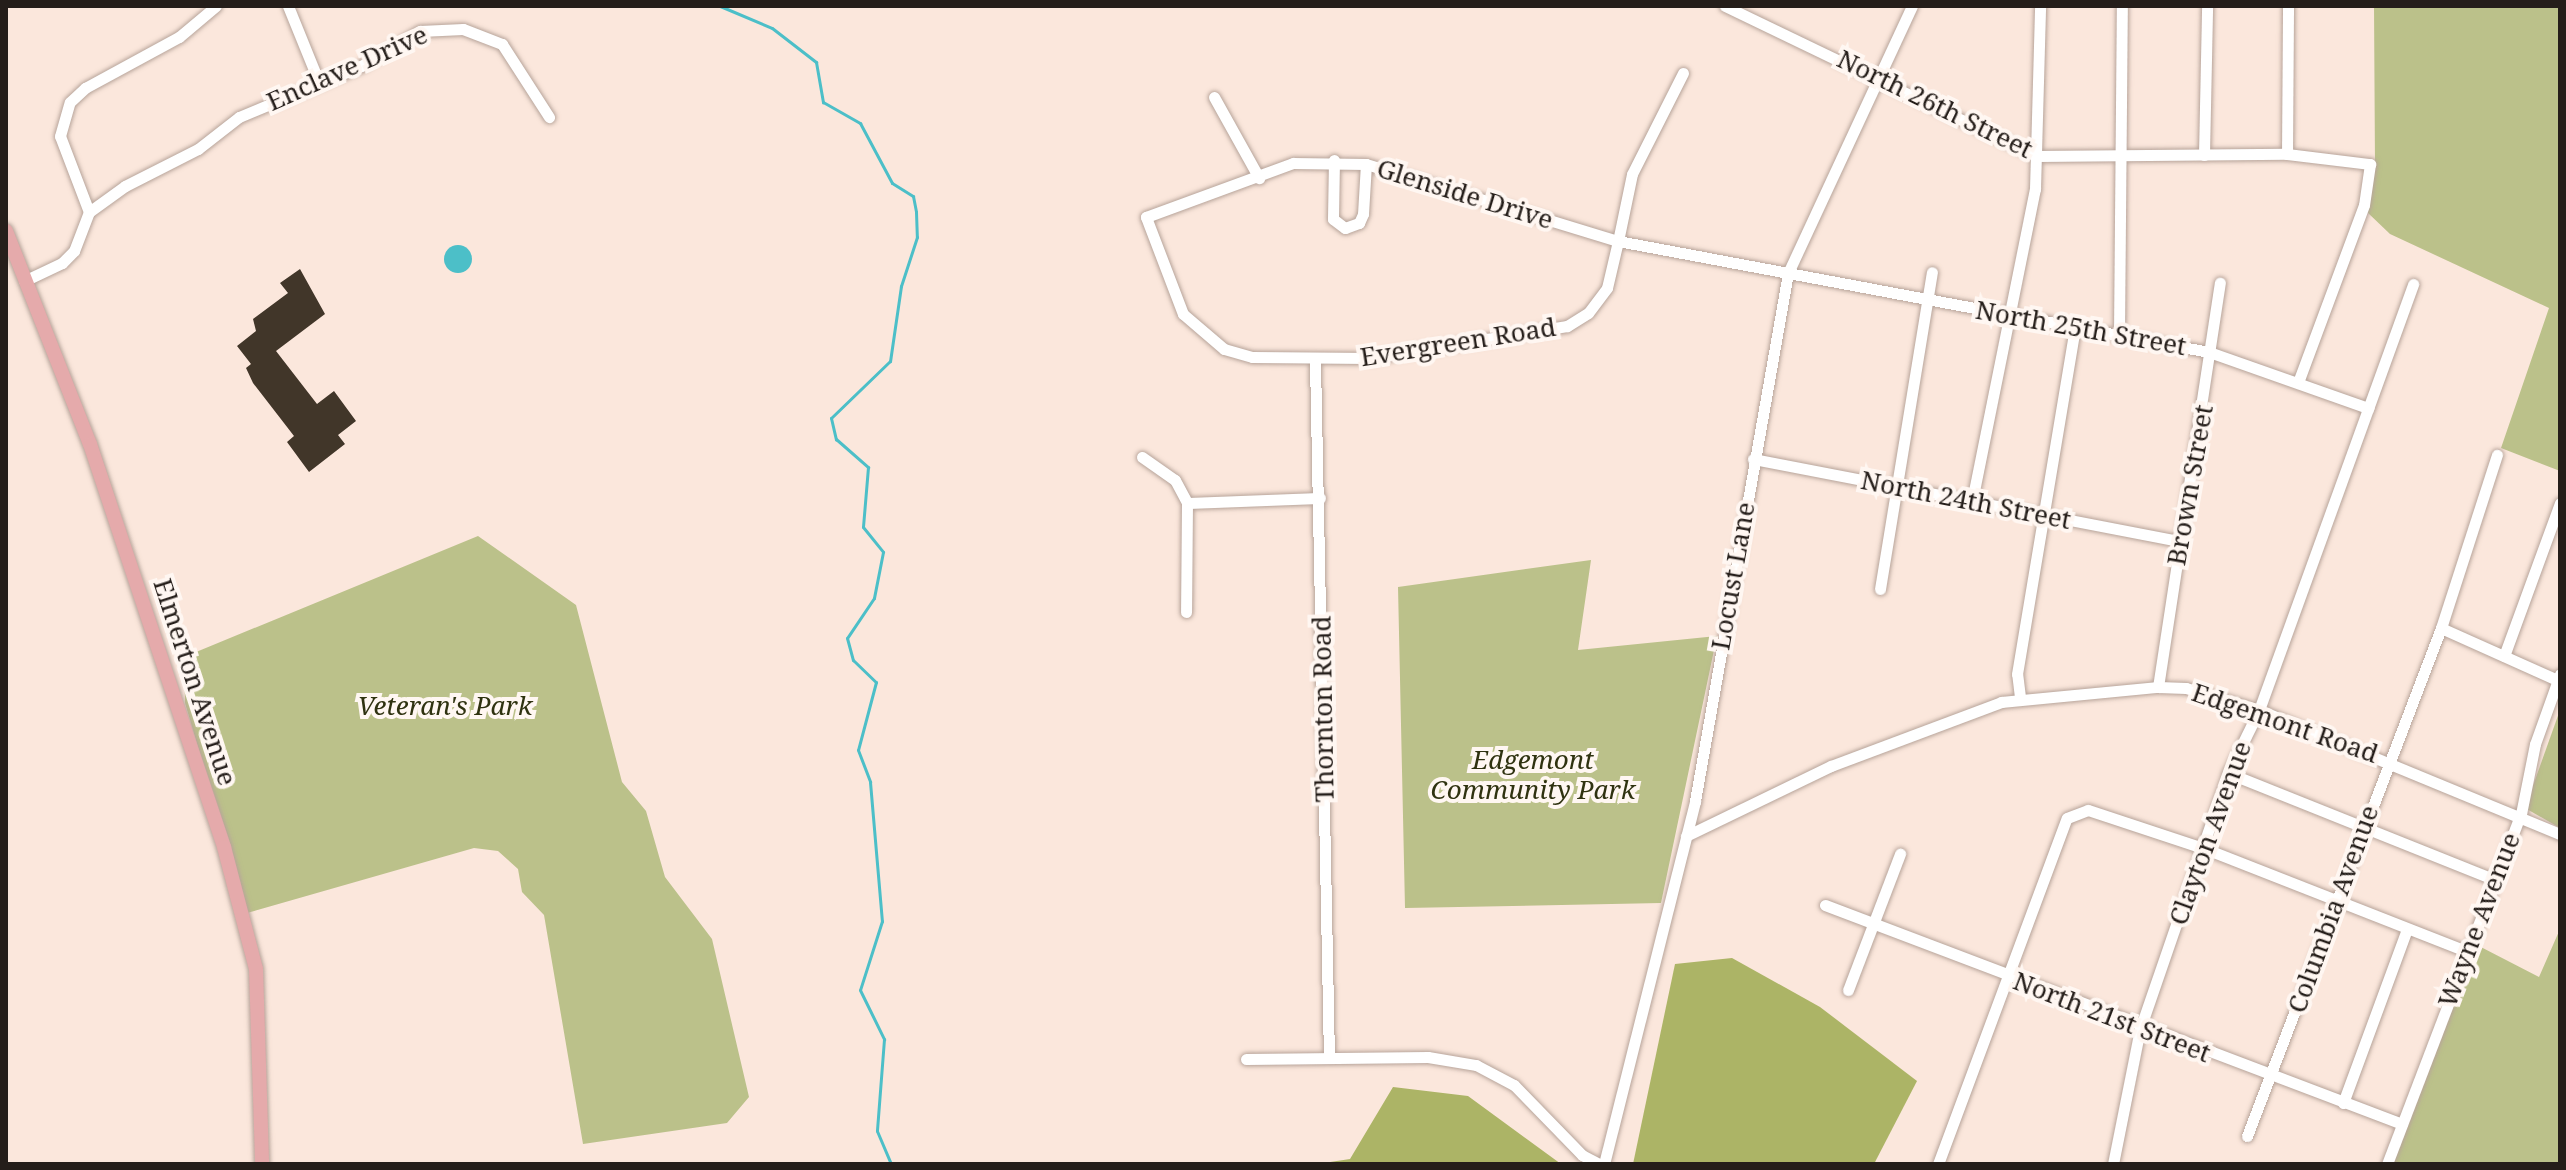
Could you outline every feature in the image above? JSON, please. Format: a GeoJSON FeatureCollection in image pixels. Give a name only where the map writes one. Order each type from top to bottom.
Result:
{"type":"FeatureCollection","features":[{"type":"Feature","properties":{"kind":"main road","name":"Elmerton Avenue"},"geometry":{"type":"LineString","coordinates":[[6,231],[164,654],[224,847],[256,969],[262,1164]]}},
{"type":"Feature","properties":{"kind":"street"},"geometry":{"type":"LineString","coordinates":[[24,281],[74,251],[89,212],[60,136],[70,102],[85,88],[179,37],[216,6]]}},
{"type":"Feature","properties":{"kind":"street"},"geometry":{"type":"LineString","coordinates":[[288,6],[318,80]]}},
{"type":"Feature","properties":{"kind":"street","name":"North 26th Street"},"geometry":{"type":"LineString","coordinates":[[1725,6],[1739,8],[2037,156],[2287,154],[2370,164],[2364,205],[2299,380]]}},
{"type":"Feature","properties":{"kind":"street","name":"Locust Lane"},"geometry":{"type":"LineString","coordinates":[[1602,1164],[1686,836],[1788,273],[1912,6]]}},
{"type":"Feature","properties":{"kind":"street"},"geometry":{"type":"LineString","coordinates":[[1972,501],[2037,156],[2040,6]]}},
{"type":"Feature","properties":{"kind":"street"},"geometry":{"type":"LineString","coordinates":[[2119,334],[2122,6]]}},
{"type":"Feature","properties":{"kind":"street"},"geometry":{"type":"LineString","coordinates":[[2204,155],[2207,6]]}},
{"type":"Feature","properties":{"kind":"street"},"geometry":{"type":"LineString","coordinates":[[2287,154],[2288,6]]}},
{"type":"Feature","properties":{"kind":"street","name":"Enclave Drive"},"geometry":{"type":"LineString","coordinates":[[89,212],[239,117],[318,80],[361,66],[420,31],[463,29],[502,44],[549,117]]}},
{"type":"Feature","properties":{"kind":"street","name":"Evergreen Road"},"geometry":{"type":"LineString","coordinates":[[1146,217],[1183,314],[1202,335],[1252,357],[1315,361],[1370,358],[1567,326],[1588,313],[1607,288],[1632,174],[1683,73]]}},
{"type":"Feature","properties":{"kind":"street"},"geometry":{"type":"LineString","coordinates":[[1214,97],[1259,178]]}},
{"type":"Feature","properties":{"kind":"street"},"geometry":{"type":"LineString","coordinates":[[1334,160],[1333,219],[1345,228],[1359,223],[1363,214],[1366,164]]}},
{"type":"Feature","properties":{"kind":"street","name":"Glenside Drive"},"geometry":{"type":"LineString","coordinates":[[1146,217],[1293,163],[1334,160],[1366,164],[1618,241],[1788,273]]}},
{"type":"Feature","properties":{"kind":"street"},"geometry":{"type":"LineString","coordinates":[[1880,589],[1901,488],[1931,302],[1932,272]]}},
{"type":"Feature","properties":{"kind":"street","name":"North 25th Street"},"geometry":{"type":"LineString","coordinates":[[1788,273],[2209,352],[2299,380],[2368,408]]}},
{"type":"Feature","properties":{"kind":"street","name":"Brown Street"},"geometry":{"type":"LineString","coordinates":[[2158,687],[2220,283]]}},
{"type":"Feature","properties":{"kind":"street","name":"Clayton Avenue"},"geometry":{"type":"LineString","coordinates":[[2113,1164],[2140,1029],[2228,773],[2259,710],[2413,284]]}},
{"type":"Feature","properties":{"kind":"street"},"geometry":{"type":"LineString","coordinates":[[2020,697],[2017,674],[2075,328]]}},
{"type":"Feature","properties":{"kind":"street","name":"Thornton Road"},"geometry":{"type":"LineString","coordinates":[[1315,361],[1329,1057]]}},
{"type":"Feature","properties":{"kind":"street","name":"Columbia Avenue"},"geometry":{"type":"LineString","coordinates":[[2247,1136],[2337,903],[2388,758],[2441,628],[2497,455]]}},
{"type":"Feature","properties":{"kind":"street"},"geometry":{"type":"LineString","coordinates":[[1142,457],[1175,480],[1187,503],[1186,612]]}},
{"type":"Feature","properties":{"kind":"street","name":"North 24th Street"},"geometry":{"type":"LineString","coordinates":[[1753,459],[2179,541]]}},
{"type":"Feature","properties":{"kind":"street"},"geometry":{"type":"LineString","coordinates":[[1187,503],[1320,498]]}},
{"type":"Feature","properties":{"kind":"street"},"geometry":{"type":"LineString","coordinates":[[2504,656],[2560,503]]}},
{"type":"Feature","properties":{"kind":"street"},"geometry":{"type":"LineString","coordinates":[[2441,628],[2558,677]]}},
{"type":"Feature","properties":{"kind":"street","name":"Wayne Avenue"},"geometry":{"type":"LineString","coordinates":[[2387,1164],[2493,879],[2521,814],[2535,744],[2558,677]]}},
{"type":"Feature","properties":{"kind":"street","name":"Edgemont Road"},"geometry":{"type":"LineString","coordinates":[[1686,836],[1831,766],[2020,697],[2158,687],[2186,688],[2259,710],[2388,758],[2521,814],[2560,834]]}},
{"type":"Feature","properties":{"kind":"street"},"geometry":{"type":"LineString","coordinates":[[2228,773],[2362,830],[2493,879]]}},
{"type":"Feature","properties":{"kind":"street"},"geometry":{"type":"LineString","coordinates":[[1938,1164],[2067,818],[2088,810],[2203,848],[2466,951]]}},
{"type":"Feature","properties":{"kind":"street"},"geometry":{"type":"LineString","coordinates":[[1848,990],[1900,854]]}},
{"type":"Feature","properties":{"kind":"street","name":"North 21st Street"},"geometry":{"type":"LineString","coordinates":[[1825,905],[2140,1029],[2402,1124]]}},
{"type":"Feature","properties":{"kind":"street"},"geometry":{"type":"LineString","coordinates":[[2343,1103],[2407,929]]}},
{"type":"Feature","properties":{"kind":"street"},"geometry":{"type":"LineString","coordinates":[[1246,1059],[1428,1057],[1476,1065],[1514,1085],[1582,1155],[1602,1164]]}},
{"type":"Feature","properties":{"kind":"green space"},"geometry":{"type":"Polygon","coordinates":[[[2374,6],[2560,6],[2560,471],[2501,448],[2549,308],[2390,234],[2367,212],[2375,166],[2374,6]]]}},
{"type":"Feature","properties":{"kind":"green space","name":"Veteran's Park"},"geometry":{"type":"Polygon","coordinates":[[[478,536],[576,605],[622,782],[646,811],[665,877],[712,939],[749,1097],[727,1123],[583,1144],[544,915],[522,892],[518,869],[498,851],[474,848],[247,913],[185,703],[184,657],[478,536]]]}},
{"type":"Feature","properties":{"kind":"green space","name":"Edgemont Community Park"},"geometry":{"type":"Polygon","coordinates":[[[1591,560],[1578,650],[1717,636],[1661,903],[1405,908],[1398,587],[1591,560]]]}},
{"type":"Feature","properties":{"kind":"green space"},"geometry":{"type":"Polygon","coordinates":[[[2560,710],[2560,828],[2525,808],[2560,710]]]}},
{"type":"Feature","properties":{"kind":"green space"},"geometry":{"type":"Polygon","coordinates":[[[2560,929],[2560,1164],[2393,1164],[2475,944],[2539,977],[2560,929]]]}},
{"type":"Feature","properties":{"kind":"green space"},"geometry":{"type":"Polygon","coordinates":[[[1732,958],[1820,1007],[1917,1081],[1874,1164],[1633,1164],[1675,964],[1732,958]]]}},
{"type":"Feature","properties":{"kind":"green space"},"geometry":{"type":"Polygon","coordinates":[[[1393,1087],[1468,1096],[1561,1164],[1317,1164],[1350,1159],[1393,1087]]]}},
{"type":"Feature","properties":{"kind":"water"},"geometry":{"type":"Polygon","coordinates":[[[458,245],[468,249],[472,259],[468,269],[458,273],[448,269],[444,259],[448,249],[458,245]]]}},
{"type":"Feature","properties":{"kind":"building"},"geometry":{"type":"Polygon","coordinates":[[[300,269],[325,314],[276,351],[317,404],[334,391],[356,421],[338,435],[345,444],[309,472],[287,442],[294,436],[253,383],[246,368],[251,364],[237,346],[256,331],[253,319],[288,293],[280,283],[300,269]]]}},
{"type":"Feature","properties":{"kind":"waterway"},"geometry":{"type":"LineString","coordinates":[[720,6],[772,28],[816,62],[823,102],[860,123],[892,183],[913,196],[916,212],[917,237],[901,286],[890,361],[831,418],[836,439],[868,467],[863,527],[883,552],[874,598],[847,638],[853,660],[876,682],[858,750],[870,782],[882,921],[860,990],[884,1039],[877,1131],[891,1164]]}}]}
